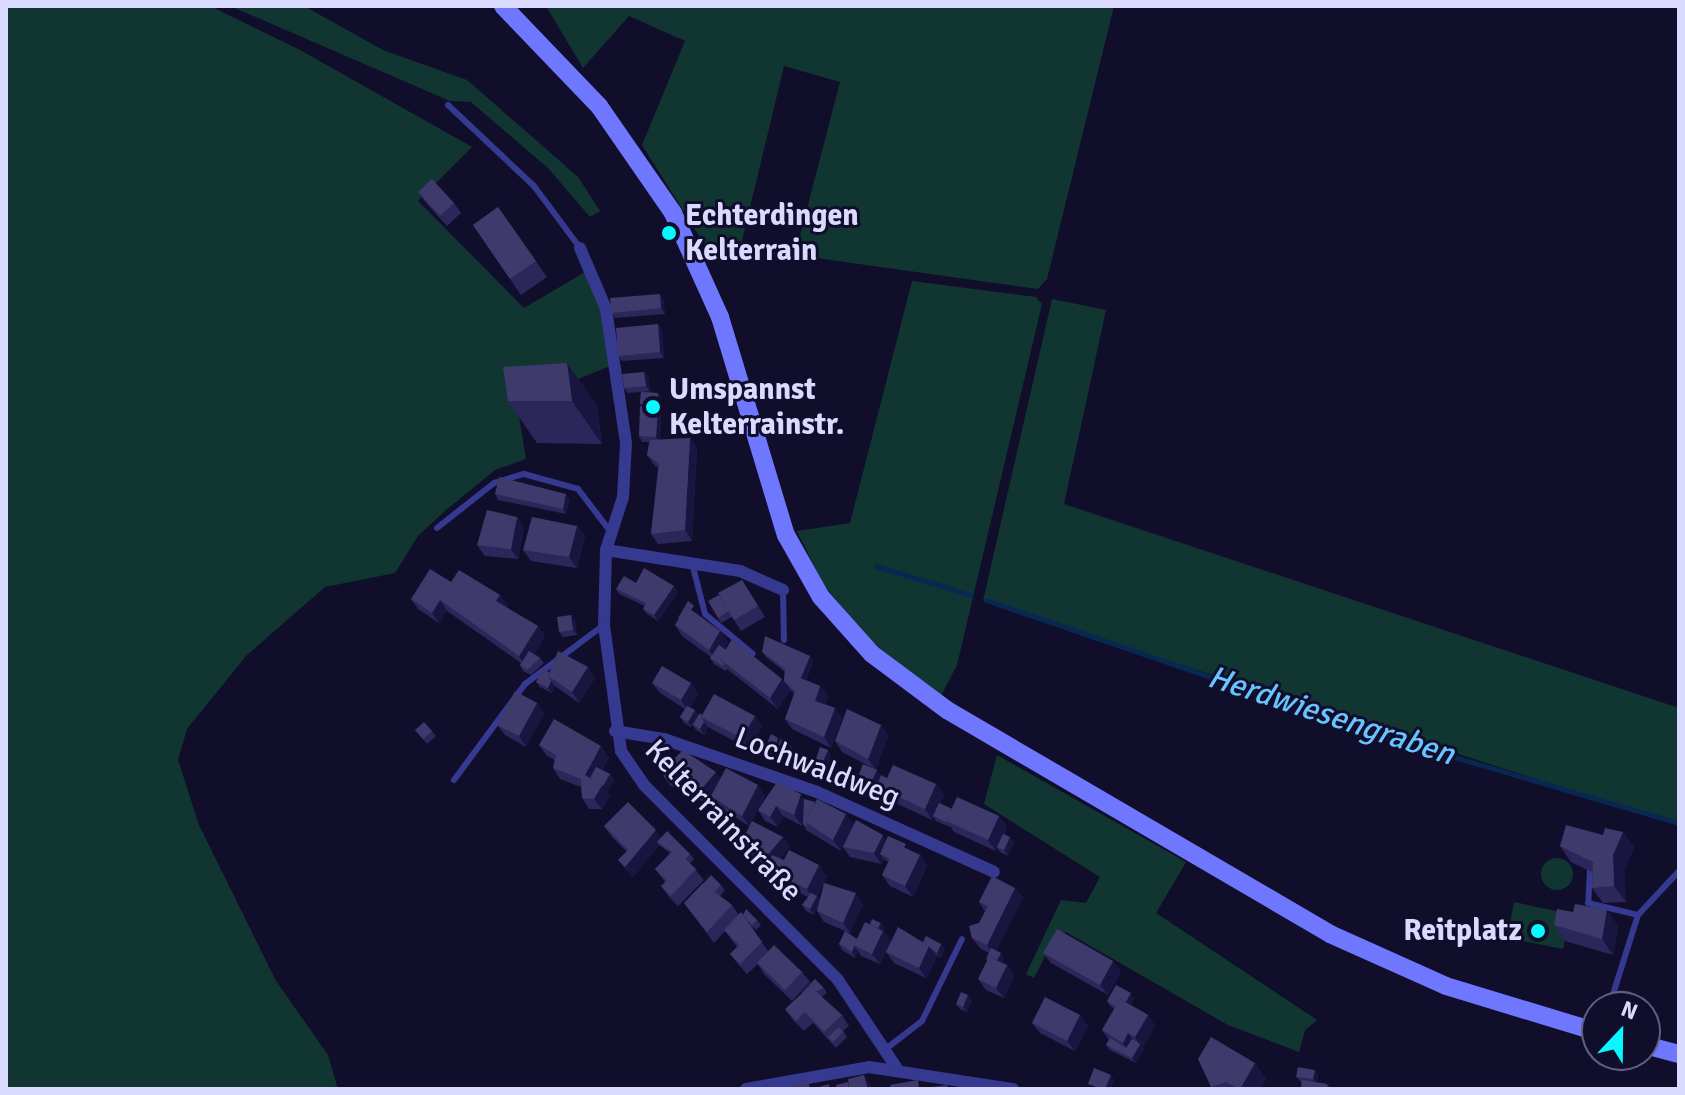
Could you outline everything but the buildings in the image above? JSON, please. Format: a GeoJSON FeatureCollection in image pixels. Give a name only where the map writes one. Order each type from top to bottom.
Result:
{"type":"FeatureCollection","features":[{"type":"Feature","properties":{"kind":"main road"},"geometry":{"type":"LineString","coordinates":[[503,6],[599,106],[673,213],[720,317],[786,535],[821,597],[872,654],[947,710],[1319,929],[1446,986],[1581,1028]]}},
{"type":"Feature","properties":{"kind":"street","name":"Kelterrainstraße"},"geometry":{"type":"LineString","coordinates":[[580,248],[606,309],[621,391],[623,497],[606,550],[604,625],[615,731],[644,785],[828,969],[887,1048],[896,1067]]}},
{"type":"Feature","properties":{"kind":"street"},"geometry":{"type":"LineString","coordinates":[[606,550],[740,571],[783,590]]}},
{"type":"Feature","properties":{"kind":"street","name":"Lochwaldweg"},"geometry":{"type":"LineString","coordinates":[[615,731],[664,739],[817,792],[994,872]]}},
{"type":"Feature","properties":{"kind":"street"},"geometry":{"type":"LineString","coordinates":[[746,1089],[807,1073],[896,1067],[1013,1089]]}},
{"type":"Feature","properties":{"kind":"lane"},"geometry":{"type":"LineString","coordinates":[[448,105],[534,186],[580,248]]}},
{"type":"Feature","properties":{"kind":"lane"},"geometry":{"type":"LineString","coordinates":[[437,528],[494,483],[524,474],[578,489],[610,531]]}},
{"type":"Feature","properties":{"kind":"lane"},"geometry":{"type":"LineString","coordinates":[[692,563],[705,614],[753,654]]}},
{"type":"Feature","properties":{"kind":"lane"},"geometry":{"type":"LineString","coordinates":[[783,590],[784,640]]}},
{"type":"Feature","properties":{"kind":"lane"},"geometry":{"type":"LineString","coordinates":[[454,780],[525,684],[604,625]]}},
{"type":"Feature","properties":{"kind":"lane"},"geometry":{"type":"LineString","coordinates":[[1590,870],[1588,903],[1638,915]]}},
{"type":"Feature","properties":{"kind":"lane"},"geometry":{"type":"LineString","coordinates":[[1614,991],[1638,915],[1679,871]]}},
{"type":"Feature","properties":{"kind":"lane"},"geometry":{"type":"LineString","coordinates":[[887,1048],[922,1021],[962,939]]}},
{"type":"Feature","properties":{"kind":"green space"},"geometry":{"type":"Polygon","coordinates":[[[6,6],[210,6],[300,50],[472,147],[418,201],[524,308],[585,272],[601,308],[610,366],[517,404],[526,459],[495,470],[446,510],[418,536],[395,573],[325,587],[246,656],[187,729],[178,760],[199,825],[276,981],[328,1055],[338,1089],[6,1089],[6,6]]]}},
{"type":"Feature","properties":{"kind":"green space"},"geometry":{"type":"Polygon","coordinates":[[[230,6],[304,6],[383,50],[467,80],[578,177],[600,211],[590,217],[548,168],[471,102],[450,101],[230,6]]]}},
{"type":"Feature","properties":{"kind":"green space"},"geometry":{"type":"Polygon","coordinates":[[[546,6],[1114,6],[1047,279],[1038,289],[795,255],[840,82],[784,66],[740,249],[706,247],[642,145],[685,41],[629,16],[583,68],[546,6]]]}},
{"type":"Feature","properties":{"kind":"green space"},"geometry":{"type":"Polygon","coordinates":[[[912,281],[1036,297],[1042,304],[957,665],[941,696],[867,638],[823,584],[797,531],[850,523],[912,281]]]}},
{"type":"Feature","properties":{"kind":"green space"},"geometry":{"type":"Polygon","coordinates":[[[1052,299],[1106,310],[1064,504],[1679,708],[1679,825],[983,601],[1052,299]]]}},
{"type":"Feature","properties":{"kind":"green space"},"geometry":{"type":"Polygon","coordinates":[[[997,755],[1186,862],[1156,913],[1317,1020],[1305,1030],[1299,1052],[1228,1025],[1066,932],[1055,937],[1034,978],[1026,974],[1061,900],[1086,903],[1100,877],[984,804],[997,755]]]}},
{"type":"Feature","properties":{"kind":"green space"},"geometry":{"type":"Polygon","coordinates":[[[1557,858],[1568,863],[1573,874],[1568,885],[1557,890],[1546,885],[1541,874],[1546,863],[1557,858]]]}},
{"type":"Feature","properties":{"kind":"green space","name":"Reitplatz"},"geometry":{"type":"Polygon","coordinates":[[[1514,902],[1570,914],[1563,949],[1507,938],[1514,902]]]}},
{"type":"Feature","properties":{"kind":"waterway","name":"Herdwiesengraben"},"geometry":{"type":"LineString","coordinates":[[876,566],[971,595]]}},
{"type":"Feature","properties":{"kind":"waterway","name":"Herdwiesengraben"},"geometry":{"type":"LineString","coordinates":[[986,600],[1393,739],[1679,823]]}},
{"type":"Feature","properties":{"kind":"place","name":"Echterdingen Kelterrain"},"geometry":{"type":"Point","coordinates":[669,233]}},
{"type":"Feature","properties":{"kind":"place","name":"Umspannst Kelterrainstr."},"geometry":{"type":"Point","coordinates":[653,407]}},
{"type":"Feature","properties":{"kind":"place","name":"Reitplatz"},"geometry":{"type":"Point","coordinates":[1538,931]}}]}
